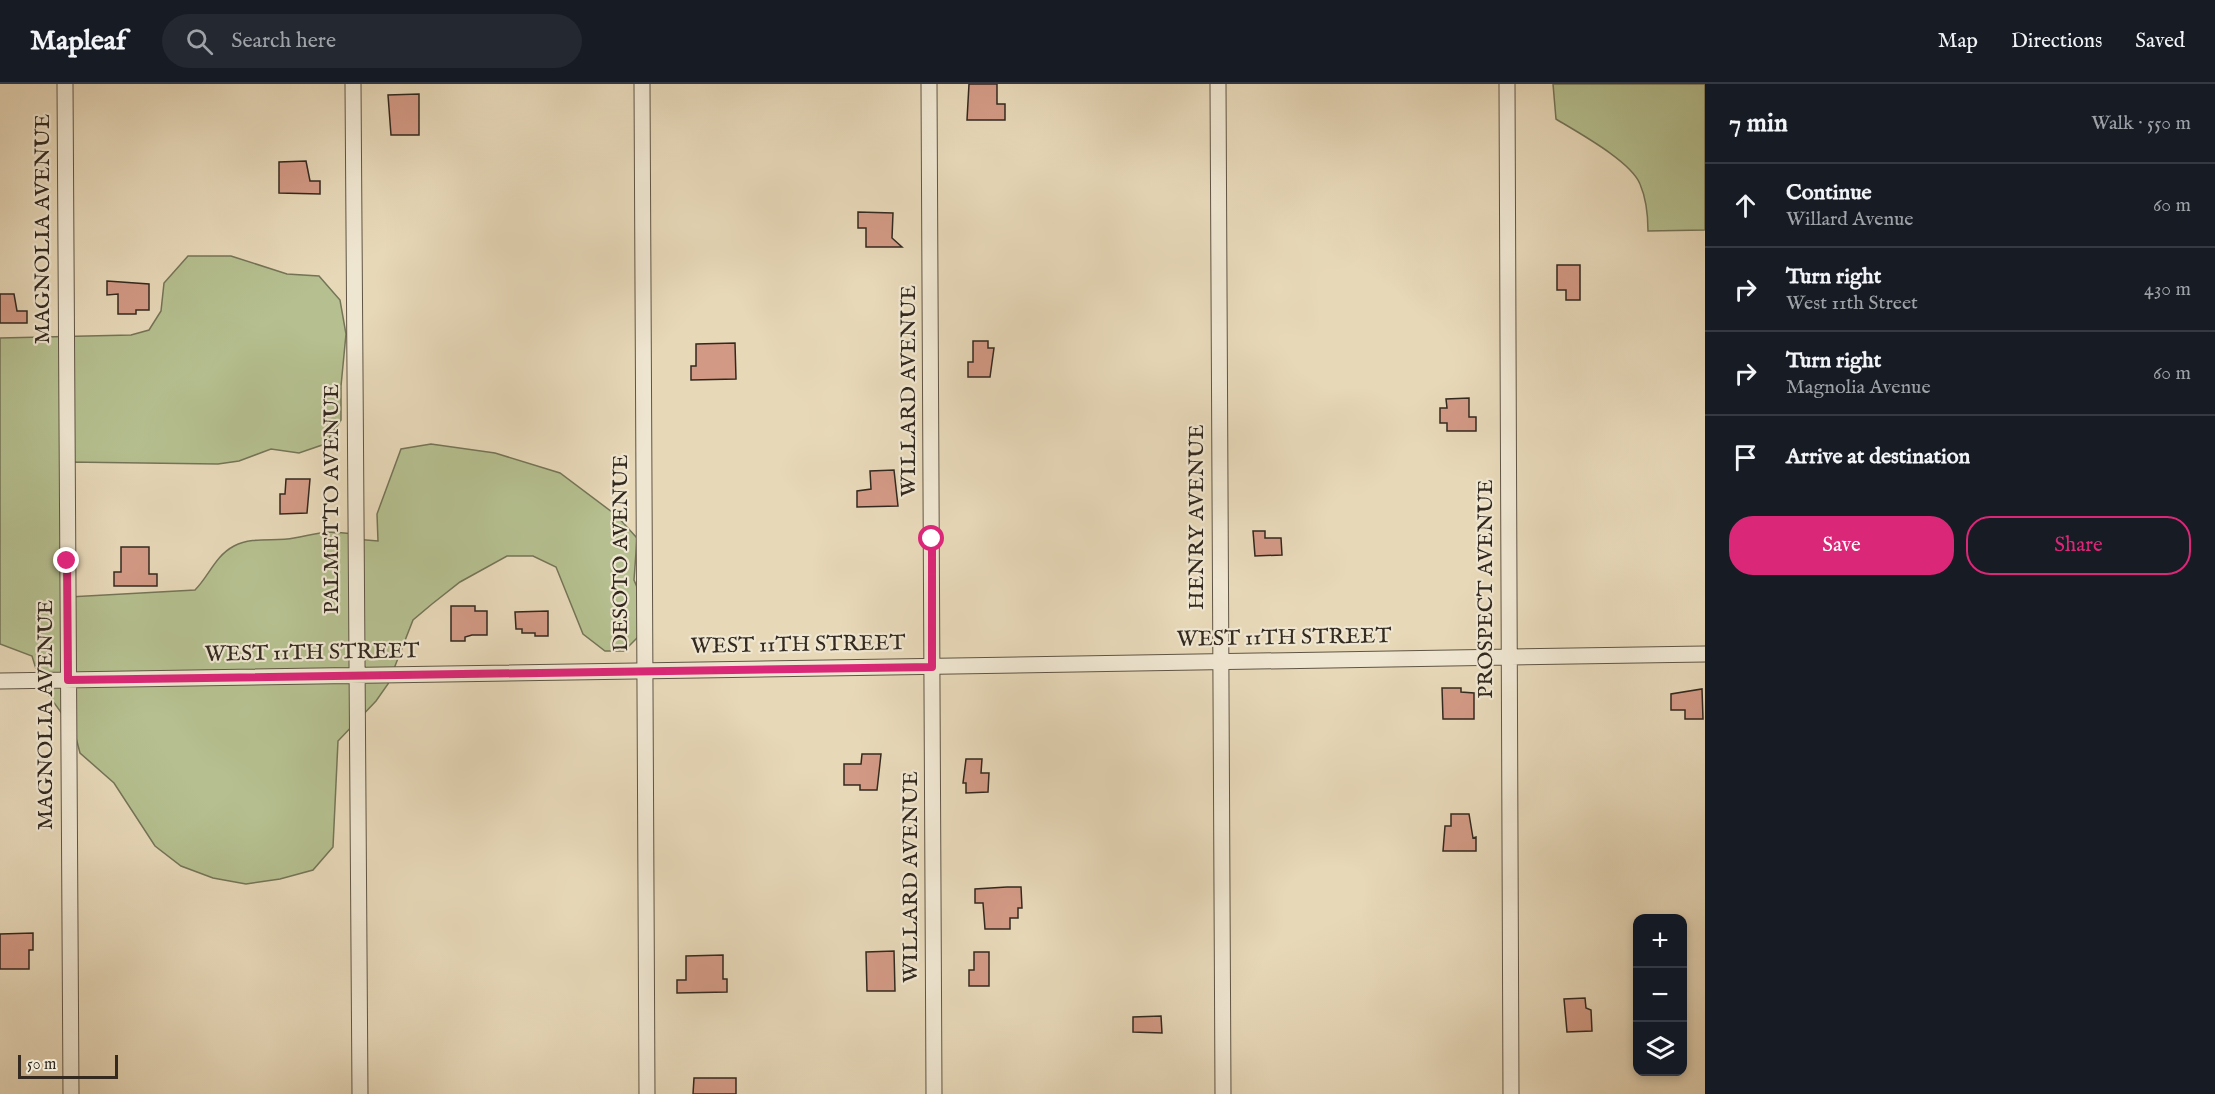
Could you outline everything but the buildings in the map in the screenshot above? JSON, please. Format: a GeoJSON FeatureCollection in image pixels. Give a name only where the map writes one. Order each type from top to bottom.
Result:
{"type":"FeatureCollection","features":[{"type":"Feature","properties":{"kind":"street","name":"MAGNOLIA AVENUE"},"geometry":{"type":"LineString","coordinates":[[65,84],[70,1094]]}},
{"type":"Feature","properties":{"kind":"street","name":"PALMETTO AVENUE"},"geometry":{"type":"LineString","coordinates":[[353,84],[360,1094]]}},
{"type":"Feature","properties":{"kind":"street","name":"DESOTO AVENUE"},"geometry":{"type":"LineString","coordinates":[[642,84],[647,1094]]}},
{"type":"Feature","properties":{"kind":"street","name":"WILLARD AVENUE"},"geometry":{"type":"LineString","coordinates":[[929,84],[934,1094]]}},
{"type":"Feature","properties":{"kind":"street","name":"HENRY AVENUE"},"geometry":{"type":"LineString","coordinates":[[1218,84],[1223,1094]]}},
{"type":"Feature","properties":{"kind":"street","name":"PROSPECT AVENUE"},"geometry":{"type":"LineString","coordinates":[[1507,84],[1511,1094]]}},
{"type":"Feature","properties":{"kind":"street","name":"WEST 11TH STREET"},"geometry":{"type":"LineString","coordinates":[[0,681],[1705,654]]}},
{"type":"Feature","properties":{"kind":"green space"},"geometry":{"type":"Polygon","coordinates":[[[1553,84],[1705,84],[1705,230],[1648,231],[1644,195],[1635,175],[1615,157],[1556,119],[1553,84]]]}},
{"type":"Feature","properties":{"kind":"green space"},"geometry":{"type":"Polygon","coordinates":[[[188,256],[231,256],[287,274],[319,276],[340,300],[346,334],[341,386],[341,420],[325,444],[299,453],[271,449],[239,461],[218,464],[68,462],[69,597],[195,590],[227,550],[249,541],[286,539],[329,532],[353,534],[354,539],[378,541],[377,514],[401,449],[431,444],[495,453],[560,473],[616,515],[637,538],[634,580],[640,594],[640,635],[624,651],[605,651],[583,634],[556,567],[533,556],[507,556],[460,582],[413,620],[388,684],[376,701],[338,741],[333,847],[313,870],[280,879],[246,884],[213,878],[181,866],[155,846],[114,783],[80,753],[74,730],[41,685],[32,656],[0,644],[0,338],[131,335],[149,330],[161,311],[164,283],[188,256]]]}},
{"type":"Feature","properties":{"kind":"route"},"geometry":{"type":"LineString","coordinates":[[67,561],[68,680],[932,667],[932,539]]}}]}
